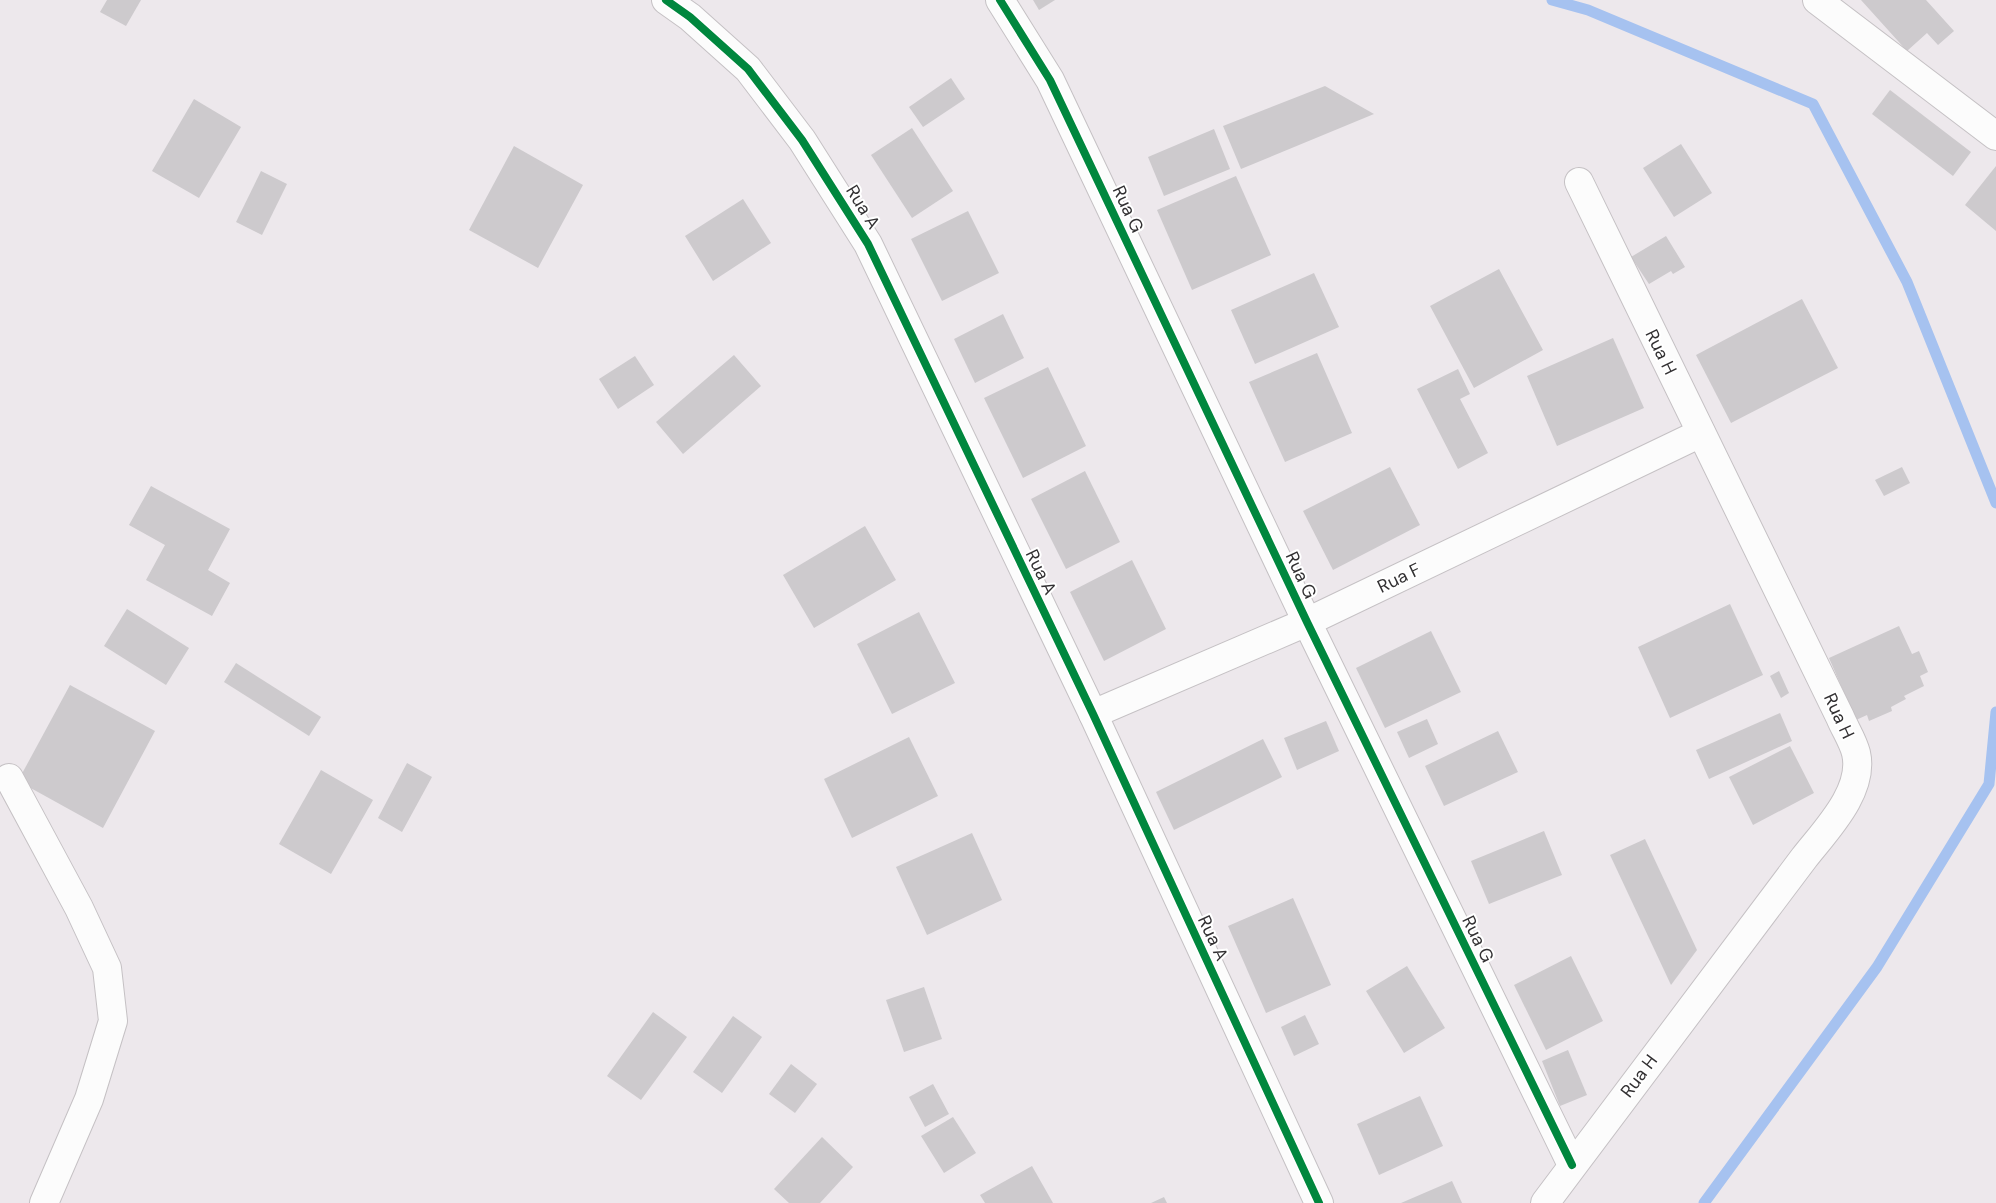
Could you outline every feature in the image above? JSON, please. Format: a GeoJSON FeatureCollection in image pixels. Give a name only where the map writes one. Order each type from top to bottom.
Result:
{"type":"FeatureCollection","features":[{"type":"Feature","properties":{"kind":"street","name":"Rua A"},"geometry":{"type":"LineString","coordinates":[[666,0],[690,17],[748,69],[802,140],[868,244],[1093,714],[1319,1203]]}},
{"type":"Feature","properties":{"kind":"street","name":"Rua G"},"geometry":{"type":"LineString","coordinates":[[1000,0],[1050,80],[1307,622],[1572,1165]]}},
{"type":"Feature","properties":{"kind":"street"},"geometry":{"type":"LineString","coordinates":[[1818,0],[1996,136]]}},
{"type":"Feature","properties":{"kind":"street","name":"Rua H"},"geometry":{"type":"LineString","coordinates":[[1545,1203],[1842,809],[1855,780],[1856,754],[1579,182]]}},
{"type":"Feature","properties":{"kind":"street","name":"Rua F"},"geometry":{"type":"LineString","coordinates":[[1093,714],[1307,622],[1700,433]]}},
{"type":"Feature","properties":{"kind":"street"},"geometry":{"type":"LineString","coordinates":[[9,778],[79,908],[107,968],[113,1021],[89,1100],[44,1203]]}},
{"type":"Feature","properties":{"kind":"building"},"geometry":{"type":"Polygon","coordinates":[[[107,0],[141,0],[126,26],[100,12],[107,0]]]}},
{"type":"Feature","properties":{"kind":"building"},"geometry":{"type":"Polygon","coordinates":[[[1033,0],[1055,0],[1039,10],[1033,0]]]}},
{"type":"Feature","properties":{"kind":"building"},"geometry":{"type":"Polygon","coordinates":[[[1861,0],[1926,0],[1954,31],[1938,45],[1927,33],[1907,51],[1861,0]]]}},
{"type":"Feature","properties":{"kind":"building"},"geometry":{"type":"Polygon","coordinates":[[[951,78],[965,99],[923,127],[909,107],[951,78]]]}},
{"type":"Feature","properties":{"kind":"building"},"geometry":{"type":"Polygon","coordinates":[[[1325,86],[1374,114],[1241,169],[1223,126],[1325,86]]]}},
{"type":"Feature","properties":{"kind":"building"},"geometry":{"type":"Polygon","coordinates":[[[1890,90],[1971,152],[1953,176],[1872,114],[1890,90]]]}},
{"type":"Feature","properties":{"kind":"building"},"geometry":{"type":"Polygon","coordinates":[[[194,99],[241,127],[199,198],[152,171],[194,99]]]}},
{"type":"Feature","properties":{"kind":"building"},"geometry":{"type":"Polygon","coordinates":[[[912,128],[953,191],[912,218],[871,155],[912,128]]]}},
{"type":"Feature","properties":{"kind":"building"},"geometry":{"type":"Polygon","coordinates":[[[1214,129],[1230,169],[1164,196],[1148,157],[1214,129]]]}},
{"type":"Feature","properties":{"kind":"building"},"geometry":{"type":"Polygon","coordinates":[[[1681,144],[1712,193],[1674,217],[1643,168],[1681,144]]]}},
{"type":"Feature","properties":{"kind":"building"},"geometry":{"type":"Polygon","coordinates":[[[514,146],[583,185],[538,268],[469,230],[514,146]]]}},
{"type":"Feature","properties":{"kind":"building"},"geometry":{"type":"Polygon","coordinates":[[[1996,166],[1996,231],[1965,205],[1996,166]]]}},
{"type":"Feature","properties":{"kind":"building"},"geometry":{"type":"Polygon","coordinates":[[[261,171],[287,184],[262,235],[236,222],[261,171]]]}},
{"type":"Feature","properties":{"kind":"building"},"geometry":{"type":"Polygon","coordinates":[[[1236,176],[1271,255],[1192,290],[1157,210],[1236,176]]]}},
{"type":"Feature","properties":{"kind":"building"},"geometry":{"type":"Polygon","coordinates":[[[743,199],[771,243],[713,281],[685,236],[743,199]]]}},
{"type":"Feature","properties":{"kind":"building"},"geometry":{"type":"Polygon","coordinates":[[[968,211],[999,273],[942,301],[911,239],[968,211]]]}},
{"type":"Feature","properties":{"kind":"building"},"geometry":{"type":"Polygon","coordinates":[[[1666,236],[1685,267],[1673,274],[1671,271],[1649,284],[1631,257],[1666,236]]]}},
{"type":"Feature","properties":{"kind":"building"},"geometry":{"type":"Polygon","coordinates":[[[1499,269],[1543,350],[1474,388],[1430,306],[1499,269]]]}},
{"type":"Feature","properties":{"kind":"building"},"geometry":{"type":"Polygon","coordinates":[[[1314,273],[1339,327],[1255,364],[1231,310],[1314,273]]]}},
{"type":"Feature","properties":{"kind":"building"},"geometry":{"type":"Polygon","coordinates":[[[1802,299],[1838,368],[1731,423],[1696,355],[1802,299]]]}},
{"type":"Feature","properties":{"kind":"building"},"geometry":{"type":"Polygon","coordinates":[[[1003,314],[1024,358],[975,383],[954,339],[1003,314]]]}},
{"type":"Feature","properties":{"kind":"building"},"geometry":{"type":"Polygon","coordinates":[[[1613,338],[1644,408],[1557,446],[1527,376],[1613,338]]]}},
{"type":"Feature","properties":{"kind":"building"},"geometry":{"type":"Polygon","coordinates":[[[1317,353],[1352,433],[1285,462],[1249,382],[1317,353]]]}},
{"type":"Feature","properties":{"kind":"building"},"geometry":{"type":"Polygon","coordinates":[[[734,355],[761,386],[683,454],[656,422],[734,355]]]}},
{"type":"Feature","properties":{"kind":"building"},"geometry":{"type":"Polygon","coordinates":[[[635,356],[654,385],[618,409],[599,379],[635,356]]]}},
{"type":"Feature","properties":{"kind":"building"},"geometry":{"type":"Polygon","coordinates":[[[1048,367],[1086,446],[1023,478],[984,398],[1048,367]]]}},
{"type":"Feature","properties":{"kind":"building"},"geometry":{"type":"Polygon","coordinates":[[[1458,369],[1470,394],[1460,399],[1488,453],[1458,469],[1417,389],[1458,369]]]}},
{"type":"Feature","properties":{"kind":"building"},"geometry":{"type":"Polygon","coordinates":[[[1390,467],[1420,525],[1333,570],[1303,511],[1390,467]]]}},
{"type":"Feature","properties":{"kind":"building"},"geometry":{"type":"Polygon","coordinates":[[[1902,467],[1910,483],[1884,496],[1875,480],[1902,467]]]}},
{"type":"Feature","properties":{"kind":"building"},"geometry":{"type":"Polygon","coordinates":[[[1085,471],[1120,542],[1066,569],[1031,499],[1085,471]]]}},
{"type":"Feature","properties":{"kind":"building"},"geometry":{"type":"Polygon","coordinates":[[[151,486],[230,529],[208,570],[230,583],[212,616],[146,580],[165,545],[129,525],[151,486]]]}},
{"type":"Feature","properties":{"kind":"building"},"geometry":{"type":"Polygon","coordinates":[[[865,526],[896,580],[814,628],[783,575],[865,526]]]}},
{"type":"Feature","properties":{"kind":"building"},"geometry":{"type":"Polygon","coordinates":[[[1132,560],[1166,629],[1104,661],[1070,592],[1132,560]]]}},
{"type":"Feature","properties":{"kind":"building"},"geometry":{"type":"Polygon","coordinates":[[[1730,604],[1763,675],[1670,718],[1638,647],[1730,604]]]}},
{"type":"Feature","properties":{"kind":"building"},"geometry":{"type":"Polygon","coordinates":[[[127,609],[189,648],[166,685],[104,646],[127,609]]]}},
{"type":"Feature","properties":{"kind":"building"},"geometry":{"type":"Polygon","coordinates":[[[919,612],[955,683],[892,714],[857,644],[919,612]]]}},
{"type":"Feature","properties":{"kind":"building"},"geometry":{"type":"Polygon","coordinates":[[[1899,626],[1912,654],[1919,651],[1928,672],[1920,676],[1924,686],[1904,696],[1906,699],[1891,707],[1892,711],[1869,721],[1867,715],[1856,720],[1829,658],[1899,626]]]}},
{"type":"Feature","properties":{"kind":"building"},"geometry":{"type":"Polygon","coordinates":[[[1431,631],[1461,692],[1385,728],[1356,668],[1431,631]]]}},
{"type":"Feature","properties":{"kind":"building"},"geometry":{"type":"Polygon","coordinates":[[[236,663],[321,717],[309,736],[224,682],[236,663]]]}},
{"type":"Feature","properties":{"kind":"building"},"geometry":{"type":"Polygon","coordinates":[[[1779,671],[1789,693],[1781,698],[1770,676],[1779,671]]]}},
{"type":"Feature","properties":{"kind":"building"},"geometry":{"type":"Polygon","coordinates":[[[70,685],[155,731],[103,828],[18,781],[70,685]]]}},
{"type":"Feature","properties":{"kind":"building"},"geometry":{"type":"Polygon","coordinates":[[[1780,713],[1792,741],[1709,779],[1696,750],[1780,713]]]}},
{"type":"Feature","properties":{"kind":"building"},"geometry":{"type":"Polygon","coordinates":[[[1427,719],[1438,744],[1409,758],[1397,732],[1427,719]]]}},
{"type":"Feature","properties":{"kind":"building"},"geometry":{"type":"Polygon","coordinates":[[[1326,721],[1339,751],[1297,770],[1284,738],[1326,721]]]}},
{"type":"Feature","properties":{"kind":"building"},"geometry":{"type":"Polygon","coordinates":[[[1498,731],[1518,772],[1444,806],[1425,766],[1498,731]]]}},
{"type":"Feature","properties":{"kind":"building"},"geometry":{"type":"Polygon","coordinates":[[[909,737],[938,796],[852,838],[824,779],[909,737]]]}},
{"type":"Feature","properties":{"kind":"building"},"geometry":{"type":"Polygon","coordinates":[[[1263,739],[1282,777],[1174,830],[1156,792],[1263,739]]]}},
{"type":"Feature","properties":{"kind":"building"},"geometry":{"type":"Polygon","coordinates":[[[1790,746],[1814,793],[1753,825],[1729,777],[1790,746]]]}},
{"type":"Feature","properties":{"kind":"building"},"geometry":{"type":"Polygon","coordinates":[[[407,763],[432,777],[402,832],[378,818],[407,763]]]}},
{"type":"Feature","properties":{"kind":"building"},"geometry":{"type":"Polygon","coordinates":[[[321,770],[373,800],[331,874],[279,844],[321,770]]]}},
{"type":"Feature","properties":{"kind":"building"},"geometry":{"type":"Polygon","coordinates":[[[1544,831],[1562,875],[1489,904],[1471,861],[1544,831]]]}},
{"type":"Feature","properties":{"kind":"building"},"geometry":{"type":"Polygon","coordinates":[[[972,833],[1002,900],[927,935],[896,867],[972,833]]]}},
{"type":"Feature","properties":{"kind":"building"},"geometry":{"type":"Polygon","coordinates":[[[1645,839],[1697,950],[1671,985],[1610,855],[1645,839]]]}},
{"type":"Feature","properties":{"kind":"building"},"geometry":{"type":"Polygon","coordinates":[[[1293,898],[1331,985],[1266,1013],[1228,926],[1293,898]]]}},
{"type":"Feature","properties":{"kind":"building"},"geometry":{"type":"Polygon","coordinates":[[[1571,956],[1603,1021],[1546,1050],[1514,985],[1571,956]]]}},
{"type":"Feature","properties":{"kind":"building"},"geometry":{"type":"Polygon","coordinates":[[[1407,966],[1445,1028],[1404,1053],[1366,991],[1407,966]]]}},
{"type":"Feature","properties":{"kind":"building"},"geometry":{"type":"Polygon","coordinates":[[[924,987],[942,1039],[904,1052],[886,1000],[924,987]]]}},
{"type":"Feature","properties":{"kind":"building"},"geometry":{"type":"Polygon","coordinates":[[[653,1012],[687,1037],[641,1100],[607,1076],[653,1012]]]}},
{"type":"Feature","properties":{"kind":"building"},"geometry":{"type":"Polygon","coordinates":[[[1305,1015],[1319,1044],[1294,1056],[1281,1027],[1305,1015]]]}},
{"type":"Feature","properties":{"kind":"building"},"geometry":{"type":"Polygon","coordinates":[[[733,1016],[762,1037],[722,1093],[693,1072],[733,1016]]]}},
{"type":"Feature","properties":{"kind":"building"},"geometry":{"type":"Polygon","coordinates":[[[1568,1050],[1587,1095],[1560,1106],[1542,1061],[1568,1050]]]}},
{"type":"Feature","properties":{"kind":"building"},"geometry":{"type":"Polygon","coordinates":[[[791,1064],[817,1084],[795,1113],[769,1094],[791,1064]]]}},
{"type":"Feature","properties":{"kind":"building"},"geometry":{"type":"Polygon","coordinates":[[[933,1084],[949,1114],[925,1127],[909,1097],[933,1084]]]}},
{"type":"Feature","properties":{"kind":"building"},"geometry":{"type":"Polygon","coordinates":[[[1420,1096],[1443,1146],[1379,1175],[1357,1124],[1420,1096]]]}},
{"type":"Feature","properties":{"kind":"building"},"geometry":{"type":"Polygon","coordinates":[[[953,1117],[976,1153],[944,1173],[921,1136],[953,1117]]]}},
{"type":"Feature","properties":{"kind":"building"},"geometry":{"type":"Polygon","coordinates":[[[822,1137],[853,1167],[820,1203],[789,1203],[774,1189],[822,1137]]]}},
{"type":"Feature","properties":{"kind":"building"},"geometry":{"type":"Polygon","coordinates":[[[1032,1166],[1053,1203],[985,1203],[980,1195],[1032,1166]]]}},
{"type":"Feature","properties":{"kind":"building"},"geometry":{"type":"Polygon","coordinates":[[[1452,1181],[1462,1203],[1401,1203],[1452,1181]]]}},
{"type":"Feature","properties":{"kind":"building"},"geometry":{"type":"Polygon","coordinates":[[[1164,1197],[1167,1203],[1151,1203],[1164,1197]]]}},
{"type":"Feature","properties":{"kind":"waterway"},"geometry":{"type":"LineString","coordinates":[[1552,0],[1588,10],[1813,104],[1907,282],[1996,503]]}},
{"type":"Feature","properties":{"kind":"waterway"},"geometry":{"type":"LineString","coordinates":[[1704,1203],[1877,967],[1989,784],[1996,712]]}},
{"type":"Feature","properties":{"kind":"cycle path"},"geometry":{"type":"LineString","coordinates":[[666,0],[690,17],[748,69],[802,140],[868,244],[1093,714],[1319,1203]]}},
{"type":"Feature","properties":{"kind":"cycle path"},"geometry":{"type":"LineString","coordinates":[[1000,0],[1050,80],[1307,622],[1572,1165]]}}]}
